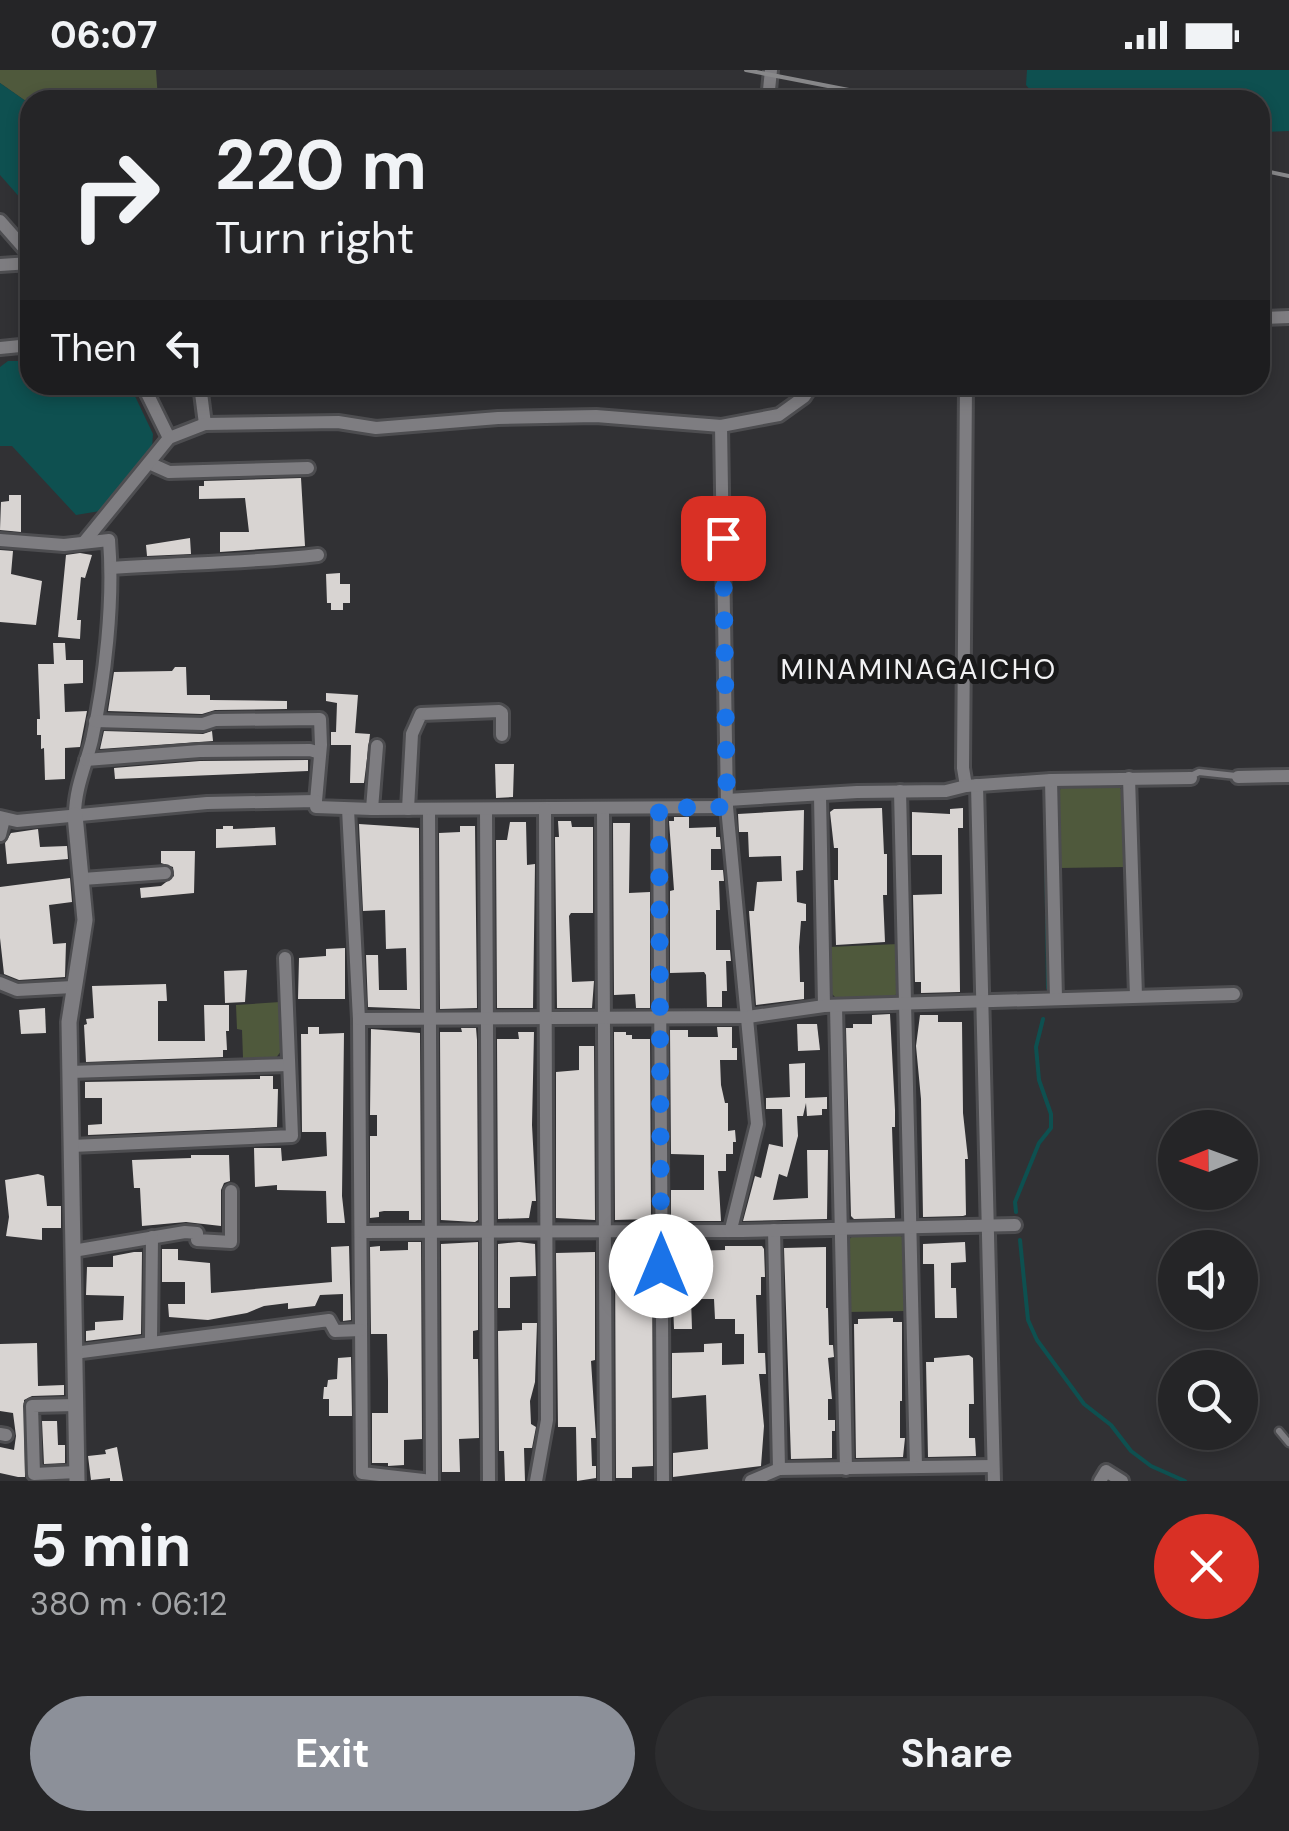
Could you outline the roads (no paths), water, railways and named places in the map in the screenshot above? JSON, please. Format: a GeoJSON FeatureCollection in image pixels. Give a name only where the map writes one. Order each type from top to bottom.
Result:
{"type":"FeatureCollection","features":[{"type":"Feature","properties":{"kind":"street"},"geometry":{"type":"LineString","coordinates":[[0,220],[20,243]]}},
{"type":"Feature","properties":{"kind":"street"},"geometry":{"type":"LineString","coordinates":[[148,395],[169,438]]}},
{"type":"Feature","properties":{"kind":"street"},"geometry":{"type":"LineString","coordinates":[[201,395],[205,424]]}},
{"type":"Feature","properties":{"kind":"street"},"geometry":{"type":"LineString","coordinates":[[85,540],[169,438],[205,424],[338,422],[376,428],[498,418],[596,416],[721,426],[779,415],[805,395]]}},
{"type":"Feature","properties":{"kind":"street"},"geometry":{"type":"LineString","coordinates":[[966,395],[972,785],[982,1002],[994,1481]]}},
{"type":"Feature","properties":{"kind":"street"},"geometry":{"type":"LineString","coordinates":[[721,426],[727,804],[757,1124],[731,1229]]}},
{"type":"Feature","properties":{"kind":"street"},"geometry":{"type":"LineString","coordinates":[[149,464],[169,472],[308,468]]}},
{"type":"Feature","properties":{"kind":"street"},"geometry":{"type":"LineString","coordinates":[[0,540],[64,545],[109,540],[111,568],[95,721],[75,799],[85,920],[69,1022],[72,1251],[76,1404],[77,1476],[34,1474],[32,1406],[76,1404]]}},
{"type":"Feature","properties":{"kind":"street"},"geometry":{"type":"LineString","coordinates":[[111,568],[318,555]]}},
{"type":"Feature","properties":{"kind":"street"},"geometry":{"type":"LineString","coordinates":[[408,809],[412,734],[421,714],[499,711],[502,735]]}},
{"type":"Feature","properties":{"kind":"street"},"geometry":{"type":"LineString","coordinates":[[95,721],[209,724],[214,720],[320,719],[316,806],[348,808],[659,808],[946,791],[972,785],[1051,780],[1191,778]]}},
{"type":"Feature","properties":{"kind":"street"},"geometry":{"type":"LineString","coordinates":[[372,809],[377,746]]}},
{"type":"Feature","properties":{"kind":"street"},"geometry":{"type":"LineString","coordinates":[[86,760],[222,750],[320,753]]}},
{"type":"Feature","properties":{"kind":"street"},"geometry":{"type":"LineString","coordinates":[[1238,776],[1289,776]]}},
{"type":"Feature","properties":{"kind":"street"},"geometry":{"type":"LineString","coordinates":[[1129,778],[1136,996]]}},
{"type":"Feature","properties":{"kind":"street"},"geometry":{"type":"LineString","coordinates":[[1051,780],[1056,998]]}},
{"type":"Feature","properties":{"kind":"street"},"geometry":{"type":"LineString","coordinates":[[900,791],[916,1467]]}},
{"type":"Feature","properties":{"kind":"street"},"geometry":{"type":"LineString","coordinates":[[820,796],[840,1229],[846,1469]]}},
{"type":"Feature","properties":{"kind":"street"},"geometry":{"type":"LineString","coordinates":[[0,835],[2,818],[17,821],[207,804],[316,801]]}},
{"type":"Feature","properties":{"kind":"street"},"geometry":{"type":"LineString","coordinates":[[348,808],[359,1018],[362,1472],[432,1481],[429,808]]}},
{"type":"Feature","properties":{"kind":"street"},"geometry":{"type":"LineString","coordinates":[[603,808],[606,1481]]}},
{"type":"Feature","properties":{"kind":"street"},"geometry":{"type":"LineString","coordinates":[[659,808],[662,1481]]}},
{"type":"Feature","properties":{"kind":"street"},"geometry":{"type":"LineString","coordinates":[[486,809],[488,1481]]}},
{"type":"Feature","properties":{"kind":"street"},"geometry":{"type":"LineString","coordinates":[[536,1481],[548,1420],[544,809]]}},
{"type":"Feature","properties":{"kind":"street"},"geometry":{"type":"LineString","coordinates":[[83,879],[164,873]]}},
{"type":"Feature","properties":{"kind":"street"},"geometry":{"type":"LineString","coordinates":[[72,1146],[292,1136],[285,958]]}},
{"type":"Feature","properties":{"kind":"street"},"geometry":{"type":"LineString","coordinates":[[0,982],[17,990],[74,986]]}},
{"type":"Feature","properties":{"kind":"street"},"geometry":{"type":"LineString","coordinates":[[359,1018],[748,1017],[830,1006],[1234,994]]}},
{"type":"Feature","properties":{"kind":"street"},"geometry":{"type":"LineString","coordinates":[[70,1072],[290,1065]]}},
{"type":"Feature","properties":{"kind":"street"},"geometry":{"type":"LineString","coordinates":[[72,1251],[185,1232],[198,1233],[197,1240],[231,1242],[231,1191]]}},
{"type":"Feature","properties":{"kind":"street"},"geometry":{"type":"LineString","coordinates":[[361,1232],[1015,1225]]}},
{"type":"Feature","properties":{"kind":"street"},"geometry":{"type":"LineString","coordinates":[[774,1230],[779,1469]]}},
{"type":"Feature","properties":{"kind":"street"},"geometry":{"type":"LineString","coordinates":[[151,1340],[152,1237]]}},
{"type":"Feature","properties":{"kind":"street"},"geometry":{"type":"LineString","coordinates":[[74,1353],[151,1340],[329,1320],[335,1332],[361,1330]]}},
{"type":"Feature","properties":{"kind":"street"},"geometry":{"type":"LineString","coordinates":[[751,1481],[779,1469],[993,1466]]}},
{"type":"Feature","properties":{"kind":"street"},"geometry":{"type":"LineString","coordinates":[[1100,1481],[1106,1471],[1122,1481]]}},
{"type":"Feature","properties":{"kind":"lane"},"geometry":{"type":"LineString","coordinates":[[1191,778],[1198,772],[1238,776]]}},
{"type":"Feature","properties":{"kind":"lane"},"geometry":{"type":"LineString","coordinates":[[1279,1431],[1289,1443]]}},
{"type":"Feature","properties":{"kind":"water"},"geometry":{"type":"Polygon","coordinates":[[[1027,70],[1289,70],[1289,131],[1270,132],[1270,90],[1030,90],[1026,85],[1027,70]]]}},
{"type":"Feature","properties":{"kind":"water"},"geometry":{"type":"Polygon","coordinates":[[[0,83],[20,97],[20,198],[0,175],[0,83]]]}},
{"type":"Feature","properties":{"kind":"water"},"geometry":{"type":"Polygon","coordinates":[[[8,361],[20,361],[20,395],[134,395],[153,434],[152,448],[100,511],[76,515],[12,446],[0,446],[0,367],[8,361]]]}},
{"type":"Feature","properties":{"kind":"waterway"},"geometry":{"type":"LineString","coordinates":[[1046,838],[1048,988]]}},
{"type":"Feature","properties":{"kind":"waterway"},"geometry":{"type":"LineString","coordinates":[[1016,1212],[1015,1202],[1039,1143],[1051,1128],[1051,1114],[1039,1080],[1036,1047],[1043,1019]]}},
{"type":"Feature","properties":{"kind":"waterway"},"geometry":{"type":"LineString","coordinates":[[1020,1240],[1028,1320],[1037,1340],[1084,1404],[1111,1425],[1131,1451],[1151,1466],[1185,1481]]}},
{"type":"Feature","properties":{"kind":"waterway"},"geometry":{"type":"LineString","coordinates":[[45,1481],[67,1480]]}},
{"type":"Feature","properties":{"kind":"railway"},"geometry":{"type":"LineString","coordinates":[[746,70],[849,90]]}},
{"type":"Feature","properties":{"kind":"railway"},"geometry":{"type":"LineString","coordinates":[[1270,172],[1289,176]]}},
{"type":"Feature","properties":{"kind":"district","name":"MINAMINAGAICHO"},"geometry":{"type":"Point","coordinates":[919,669]}}]}
